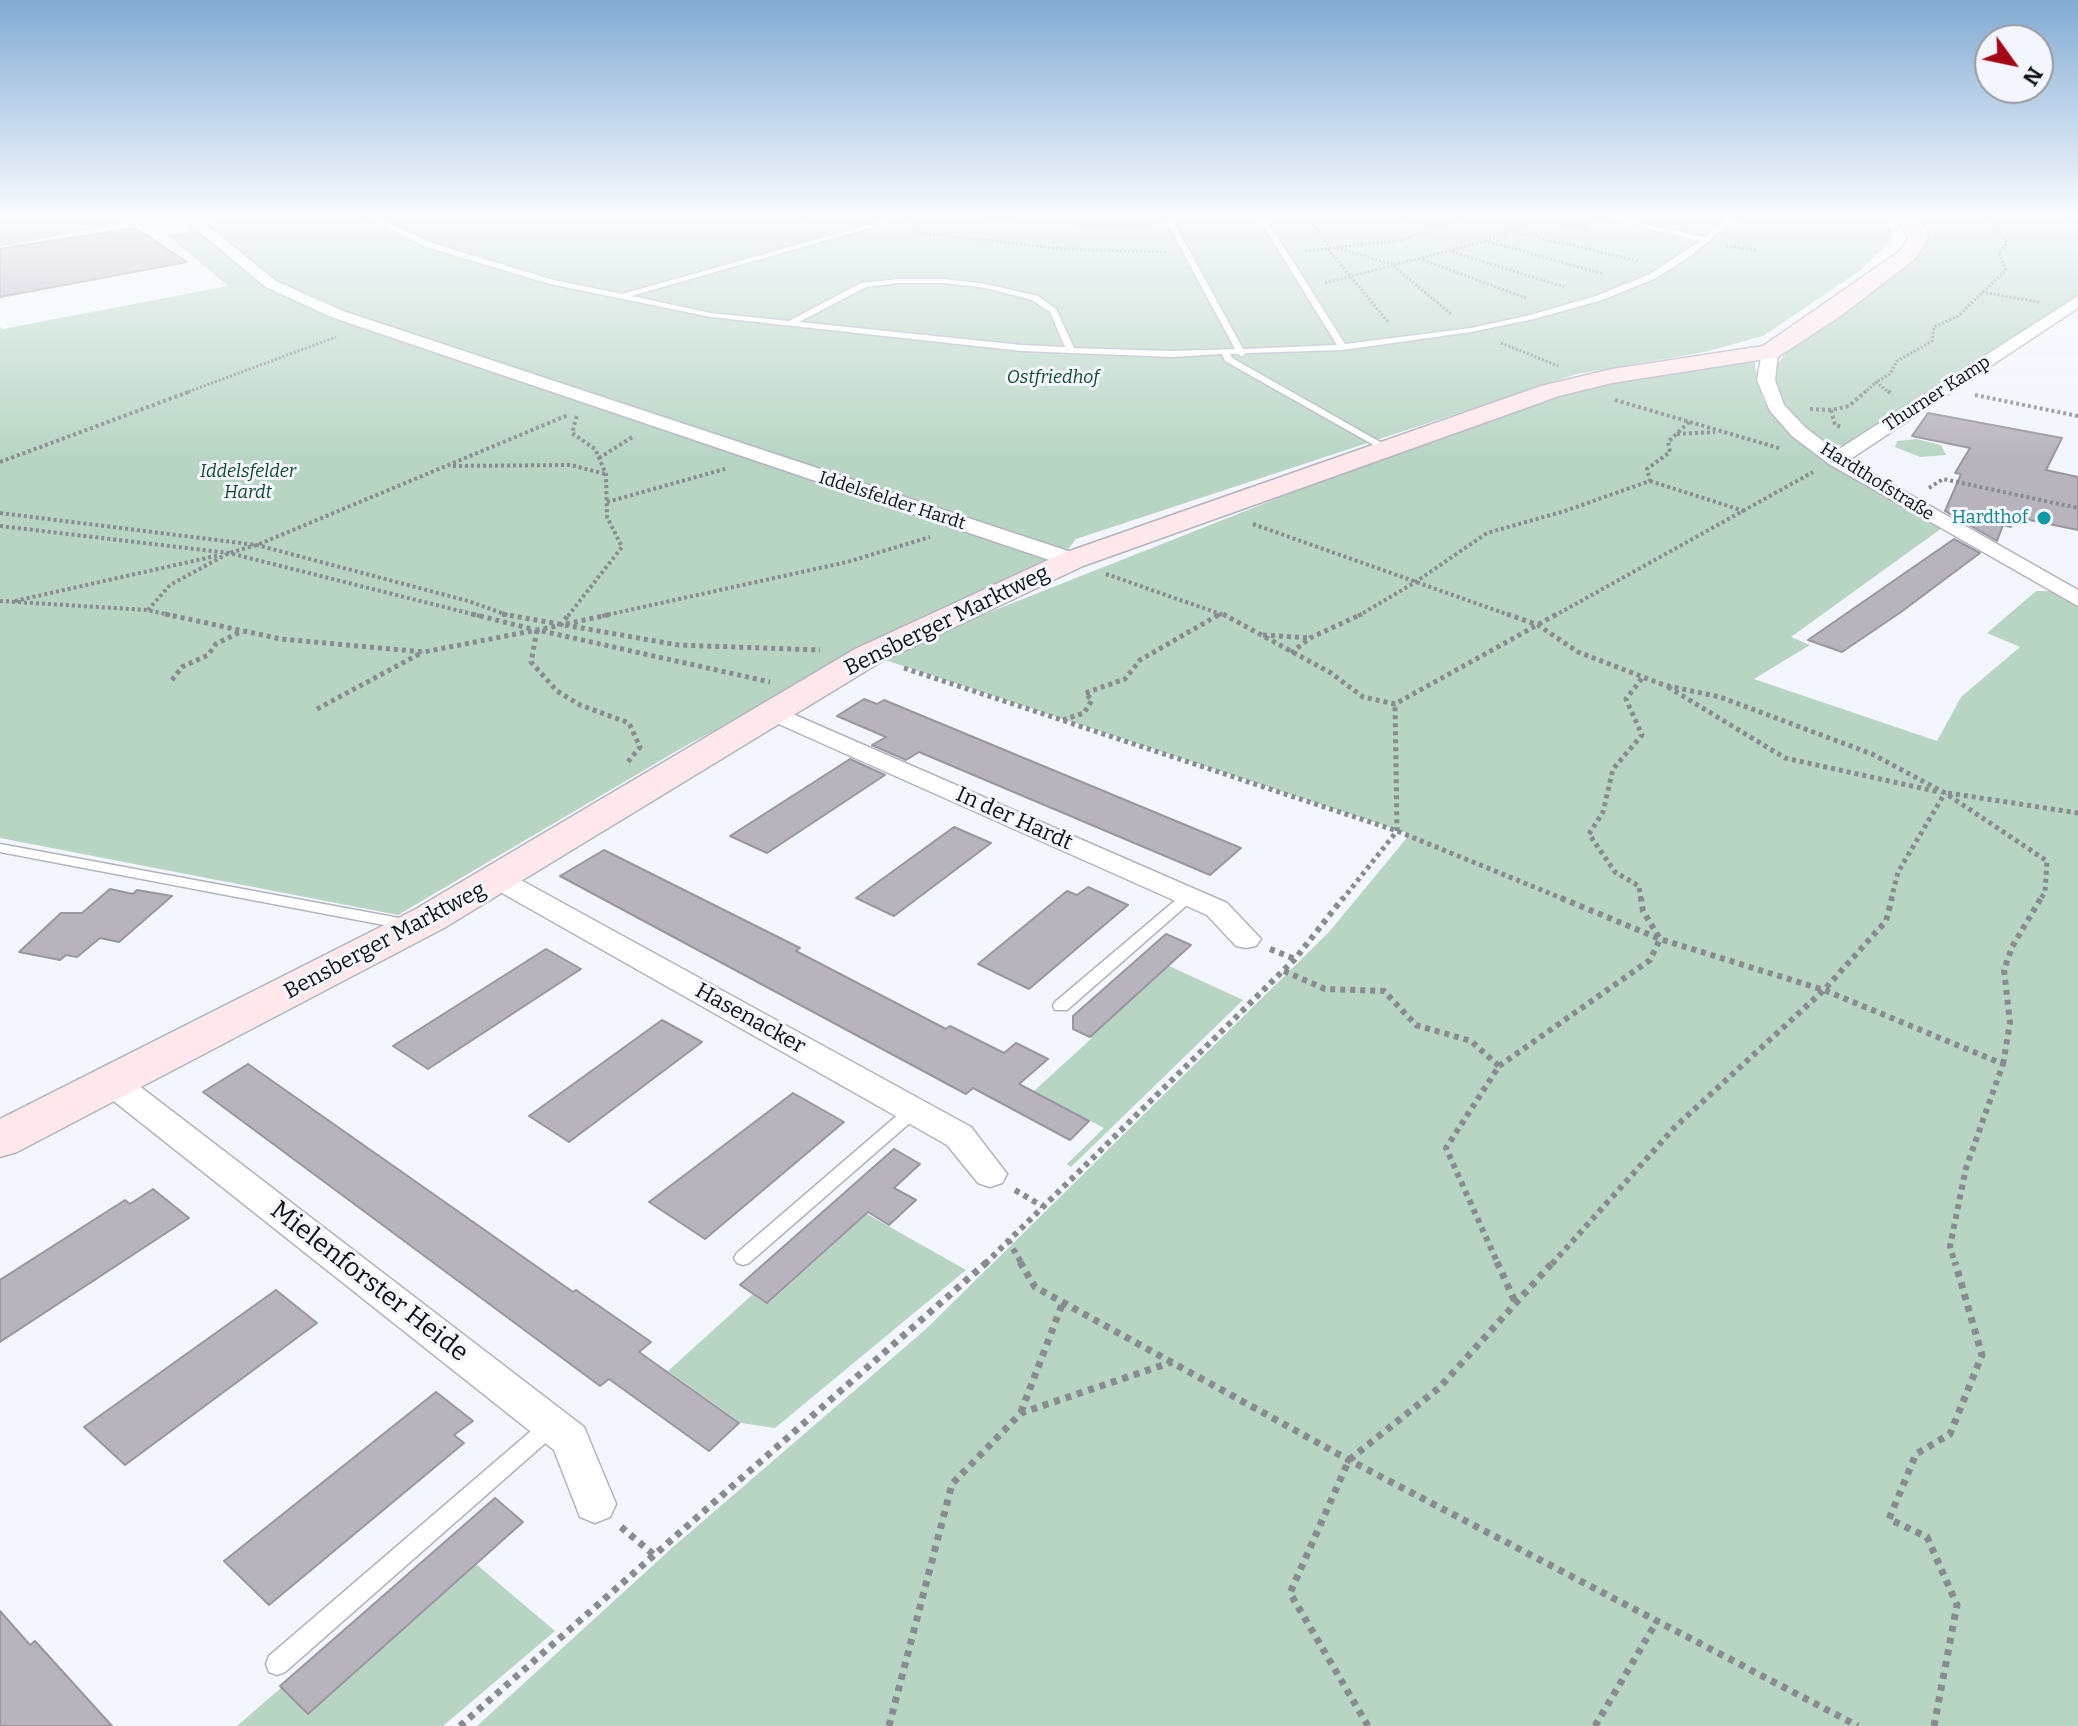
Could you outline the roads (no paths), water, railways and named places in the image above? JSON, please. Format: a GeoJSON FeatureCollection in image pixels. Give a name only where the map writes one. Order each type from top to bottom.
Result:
{"type":"FeatureCollection","features":[{"type":"Feature","properties":{"kind":"street","name":"Iddelsfelder Hardt"},"geometry":{"type":"LineString","coordinates":[[303,298],[367,325],[1072,560]]}},
{"type":"Feature","properties":{"kind":"street","name":"Bensberger Marktweg"},"geometry":{"type":"LineString","coordinates":[[0,1140],[414,926],[498,879],[867,656],[1072,560],[1521,401],[1584,382],[1770,352],[1850,298]]}},
{"type":"Feature","properties":{"kind":"street","name":"Thurner Kamp"},"geometry":{"type":"LineString","coordinates":[[1833,458],[2075,306]]}},
{"type":"Feature","properties":{"kind":"street","name":"Hardthofstraße"},"geometry":{"type":"LineString","coordinates":[[1770,352],[1766,380],[1776,407],[1799,432],[1833,458],[1908,503],[2078,599]]}},
{"type":"Feature","properties":{"kind":"street","name":"In der Hardt"},"geometry":{"type":"LineString","coordinates":[[772,712],[1217,909],[1246,939]]}},
{"type":"Feature","properties":{"kind":"street","name":"Hasenacker"},"geometry":{"type":"LineString","coordinates":[[498,879],[959,1136],[990,1174]]}},
{"type":"Feature","properties":{"kind":"street","name":"Mielenforster Heide"},"geometry":{"type":"LineString","coordinates":[[113,1083],[570,1439],[595,1504]]}},
{"type":"Feature","properties":{"kind":"lane"},"geometry":{"type":"LineString","coordinates":[[624,298],[711,315],[789,325],[1071,351],[1226,354],[1343,347],[1471,330],[1600,298]]}},
{"type":"Feature","properties":{"kind":"lane"},"geometry":{"type":"LineString","coordinates":[[789,325],[840,298]]}},
{"type":"Feature","properties":{"kind":"lane"},"geometry":{"type":"LineString","coordinates":[[1033,298],[1053,311],[1071,351]]}},
{"type":"Feature","properties":{"kind":"lane"},"geometry":{"type":"LineString","coordinates":[[1211,298],[1242,354]]}},
{"type":"Feature","properties":{"kind":"lane"},"geometry":{"type":"LineString","coordinates":[[1314,298],[1343,347]]}},
{"type":"Feature","properties":{"kind":"lane"},"geometry":{"type":"LineString","coordinates":[[1226,354],[1228,359],[1386,449]]}},
{"type":"Feature","properties":{"kind":"lane"},"geometry":{"type":"LineString","coordinates":[[0,848],[414,926]]}},
{"type":"Feature","properties":{"kind":"lane"},"geometry":{"type":"LineString","coordinates":[[1061,1006],[1189,896]]}},
{"type":"Feature","properties":{"kind":"lane"},"geometry":{"type":"LineString","coordinates":[[743,1258],[914,1110]]}},
{"type":"Feature","properties":{"kind":"lane"},"geometry":{"type":"LineString","coordinates":[[277,1664],[552,1425]]}},
{"type":"Feature","properties":{"kind":"place","name":"Hardthof"},"geometry":{"type":"Point","coordinates":[2044,518]}},
{"type":"Feature","properties":{"kind":"park label","name":"Ostfriedhof"},"geometry":{"type":"Point","coordinates":[1053,378]}}]}
